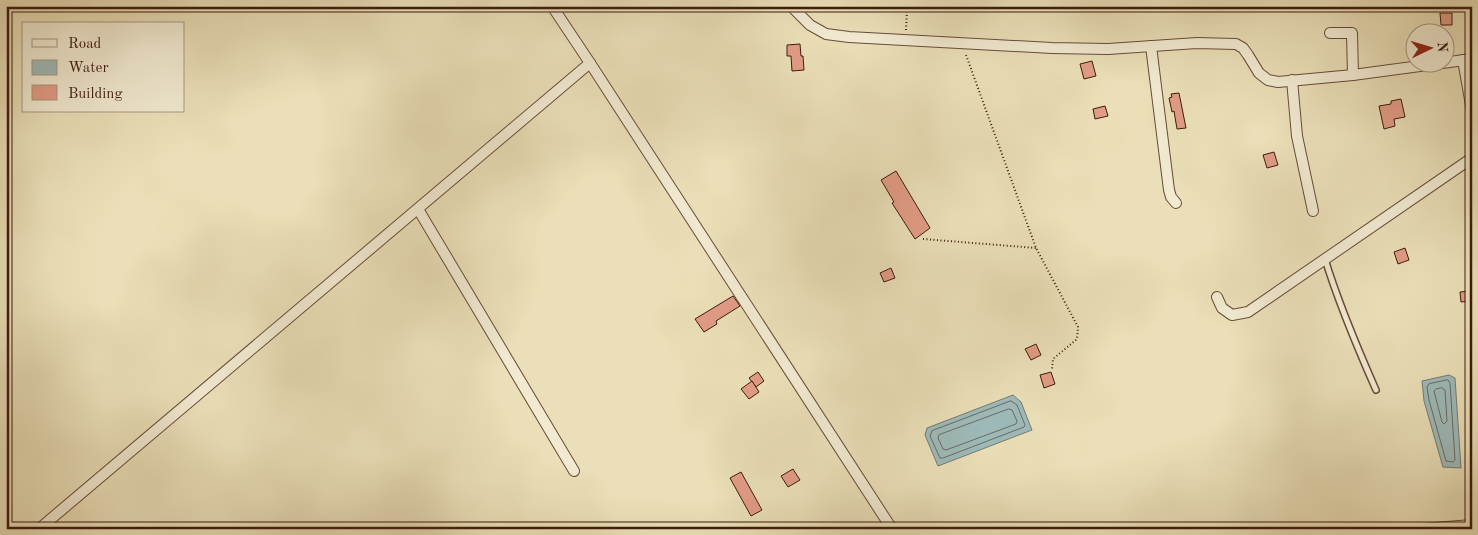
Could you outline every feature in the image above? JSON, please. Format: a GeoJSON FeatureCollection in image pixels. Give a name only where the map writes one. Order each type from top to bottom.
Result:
{"type":"FeatureCollection","features":[{"type":"Feature","properties":{"kind":"street"},"geometry":{"type":"LineString","coordinates":[[552,6],[892,529]]}},
{"type":"Feature","properties":{"kind":"street"},"geometry":{"type":"LineString","coordinates":[[790,6],[810,25],[826,34],[1052,48],[1108,49],[1205,43],[1236,44],[1243,48],[1259,73],[1268,80],[1278,82],[1353,75],[1467,60],[1472,111]]}},
{"type":"Feature","properties":{"kind":"street"},"geometry":{"type":"LineString","coordinates":[[1330,33],[1352,33],[1353,75]]}},
{"type":"Feature","properties":{"kind":"street"},"geometry":{"type":"LineString","coordinates":[[1151,46],[1169,190],[1171,197],[1176,203]]}},
{"type":"Feature","properties":{"kind":"street"},"geometry":{"type":"LineString","coordinates":[[39,529],[590,63]]}},
{"type":"Feature","properties":{"kind":"street"},"geometry":{"type":"LineString","coordinates":[[1292,80],[1297,136],[1313,211]]}},
{"type":"Feature","properties":{"kind":"street"},"geometry":{"type":"LineString","coordinates":[[1217,297],[1222,308],[1232,315],[1248,312],[1472,158]]}},
{"type":"Feature","properties":{"kind":"street"},"geometry":{"type":"LineString","coordinates":[[418,208],[574,471]]}},
{"type":"Feature","properties":{"kind":"street"},"geometry":{"type":"LineString","coordinates":[[1422,529],[1472,525]]}},
{"type":"Feature","properties":{"kind":"lane"},"geometry":{"type":"LineString","coordinates":[[1325,259],[1349,330],[1376,390]]}},
{"type":"Feature","properties":{"kind":"path"},"geometry":{"type":"LineString","coordinates":[[905,40],[906,11],[909,6]]}},
{"type":"Feature","properties":{"kind":"path"},"geometry":{"type":"LineString","coordinates":[[962,43],[1036,248],[1078,327],[1079,334],[1077,339],[1053,359],[1052,369]]}},
{"type":"Feature","properties":{"kind":"path"},"geometry":{"type":"LineString","coordinates":[[923,239],[1036,248]]}},
{"type":"Feature","properties":{"kind":"water"},"geometry":{"type":"Polygon","coordinates":[[[1449,375],[1455,378],[1461,468],[1443,467],[1424,401],[1422,381],[1449,375]]]}},
{"type":"Feature","properties":{"kind":"water"},"geometry":{"type":"Polygon","coordinates":[[[1467,390],[1472,390],[1472,469],[1470,468],[1467,390]]]}},
{"type":"Feature","properties":{"kind":"water"},"geometry":{"type":"Polygon","coordinates":[[[1013,395],[1021,402],[1032,430],[938,466],[925,435],[927,428],[1013,395]]]}},
{"type":"Feature","properties":{"kind":"building"},"geometry":{"type":"Polygon","coordinates":[[[1440,13],[1452,13],[1452,22],[1441,22],[1440,13]]]}},
{"type":"Feature","properties":{"kind":"building"},"geometry":{"type":"Polygon","coordinates":[[[800,44],[804,70],[792,71],[791,56],[787,56],[787,45],[800,44]]]}},
{"type":"Feature","properties":{"kind":"building"},"geometry":{"type":"Polygon","coordinates":[[[1092,61],[1096,76],[1084,79],[1080,64],[1092,61]]]}},
{"type":"Feature","properties":{"kind":"building"},"geometry":{"type":"Polygon","coordinates":[[[1179,93],[1186,128],[1177,129],[1174,111],[1172,112],[1169,98],[1172,97],[1171,94],[1179,93]]]}},
{"type":"Feature","properties":{"kind":"building"},"geometry":{"type":"Polygon","coordinates":[[[1401,99],[1405,117],[1394,119],[1395,126],[1384,129],[1379,106],[1391,104],[1391,101],[1401,99]]]}},
{"type":"Feature","properties":{"kind":"building"},"geometry":{"type":"Polygon","coordinates":[[[1105,106],[1108,116],[1095,119],[1093,109],[1105,106]]]}},
{"type":"Feature","properties":{"kind":"building"},"geometry":{"type":"Polygon","coordinates":[[[1274,152],[1278,165],[1267,168],[1263,155],[1274,152]]]}},
{"type":"Feature","properties":{"kind":"building"},"geometry":{"type":"Polygon","coordinates":[[[896,171],[930,228],[915,239],[892,203],[894,202],[881,180],[896,171]]]}},
{"type":"Feature","properties":{"kind":"building"},"geometry":{"type":"Polygon","coordinates":[[[1405,248],[1409,260],[1398,264],[1394,252],[1405,248]]]}},
{"type":"Feature","properties":{"kind":"building"},"geometry":{"type":"Polygon","coordinates":[[[891,268],[895,278],[884,282],[880,273],[891,268]]]}},
{"type":"Feature","properties":{"kind":"building"},"geometry":{"type":"Polygon","coordinates":[[[1470,291],[1471,301],[1461,302],[1460,292],[1470,291]]]}},
{"type":"Feature","properties":{"kind":"building"},"geometry":{"type":"Polygon","coordinates":[[[733,296],[740,306],[716,321],[717,324],[704,332],[695,319],[733,296]]]}},
{"type":"Feature","properties":{"kind":"building"},"geometry":{"type":"Polygon","coordinates":[[[1036,344],[1041,355],[1031,360],[1025,349],[1036,344]]]}},
{"type":"Feature","properties":{"kind":"building"},"geometry":{"type":"Polygon","coordinates":[[[758,372],[764,381],[756,387],[749,378],[758,372]]]}},
{"type":"Feature","properties":{"kind":"building"},"geometry":{"type":"Polygon","coordinates":[[[1051,372],[1055,384],[1044,388],[1040,375],[1051,372]]]}},
{"type":"Feature","properties":{"kind":"building"},"geometry":{"type":"Polygon","coordinates":[[[752,381],[759,392],[749,399],[741,389],[752,381]]]}},
{"type":"Feature","properties":{"kind":"building"},"geometry":{"type":"Polygon","coordinates":[[[793,469],[800,480],[788,487],[781,476],[793,469]]]}},
{"type":"Feature","properties":{"kind":"building"},"geometry":{"type":"Polygon","coordinates":[[[741,472],[762,510],[751,516],[730,478],[741,472]]]}}]}
